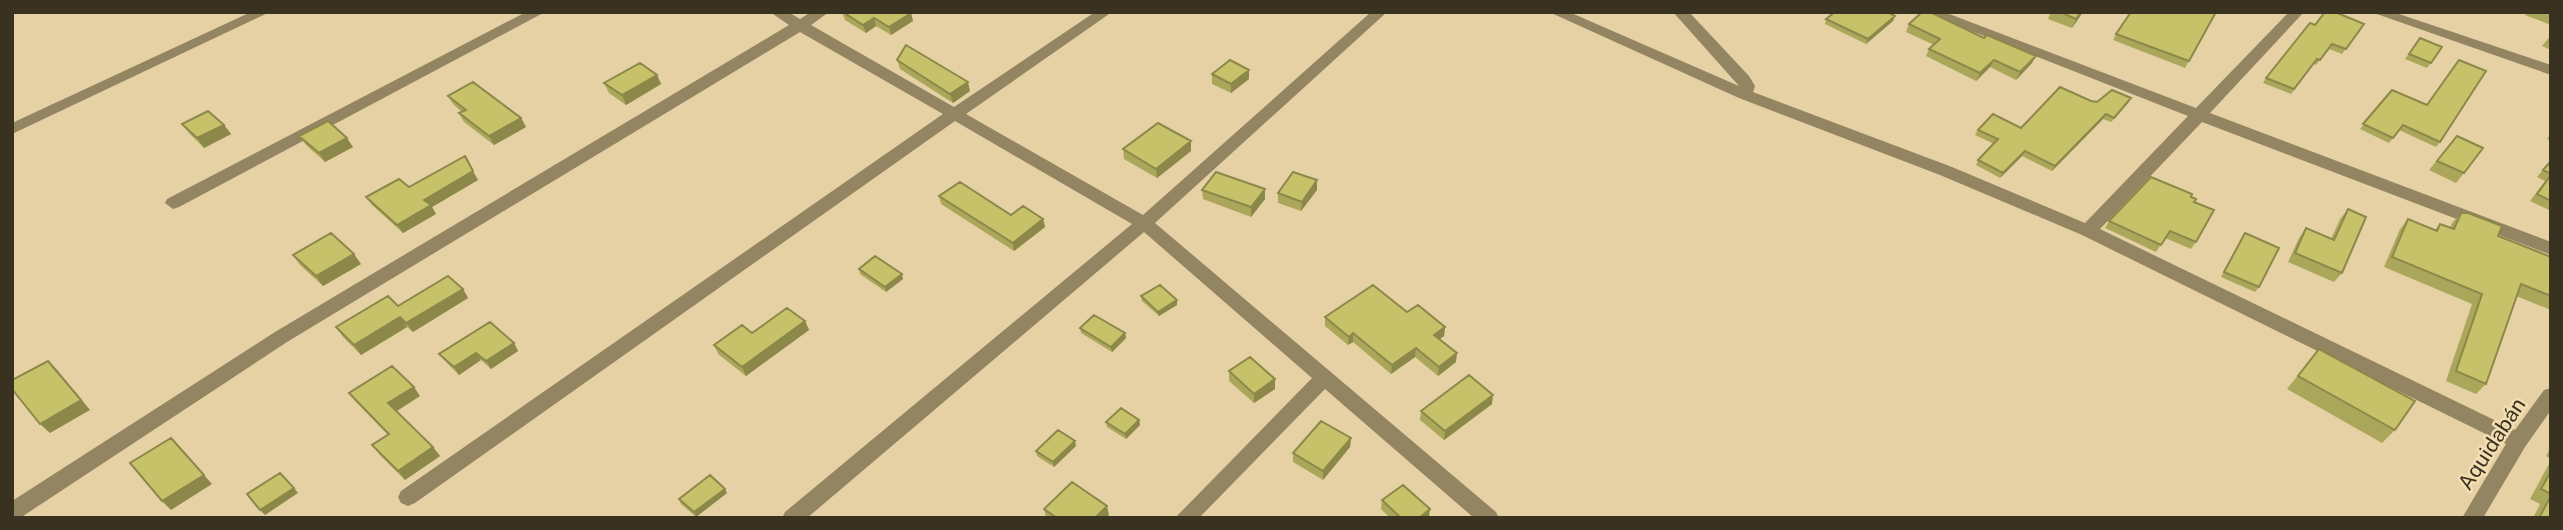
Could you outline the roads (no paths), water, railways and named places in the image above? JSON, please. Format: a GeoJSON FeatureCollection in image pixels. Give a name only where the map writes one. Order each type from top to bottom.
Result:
{"type":"FeatureCollection","features":[{"type":"Feature","properties":{"kind":"street"},"geometry":{"type":"LineString","coordinates":[[12,129],[263,12]]}},
{"type":"Feature","properties":{"kind":"street"},"geometry":{"type":"LineString","coordinates":[[173,203],[538,12]]}},
{"type":"Feature","properties":{"kind":"street"},"geometry":{"type":"LineString","coordinates":[[777,12],[1144,223],[1489,518]]}},
{"type":"Feature","properties":{"kind":"street"},"geometry":{"type":"LineString","coordinates":[[12,512],[281,337],[822,12]]}},
{"type":"Feature","properties":{"kind":"street"},"geometry":{"type":"LineString","coordinates":[[408,498],[953,115],[1105,12]]}},
{"type":"Feature","properties":{"kind":"street"},"geometry":{"type":"LineString","coordinates":[[792,518],[1144,223],[1380,12]]}},
{"type":"Feature","properties":{"kind":"street"},"geometry":{"type":"LineString","coordinates":[[1556,12],[1744,94],[1946,171],[2088,232],[2518,441]]}},
{"type":"Feature","properties":{"kind":"street"},"geometry":{"type":"LineString","coordinates":[[1680,12],[1744,79],[1747,86],[1744,94]]}},
{"type":"Feature","properties":{"kind":"street"},"geometry":{"type":"LineString","coordinates":[[1930,12],[2551,249]]}},
{"type":"Feature","properties":{"kind":"street"},"geometry":{"type":"LineString","coordinates":[[2088,232],[2297,12]]}},
{"type":"Feature","properties":{"kind":"street"},"geometry":{"type":"LineString","coordinates":[[2378,12],[2551,70]]}},
{"type":"Feature","properties":{"kind":"street"},"geometry":{"type":"LineString","coordinates":[[1185,518],[1326,376]]}},
{"type":"Feature","properties":{"kind":"street","name":"Aquidabán"},"geometry":{"type":"LineString","coordinates":[[2472,518],[2518,441],[2551,395]]}}]}
